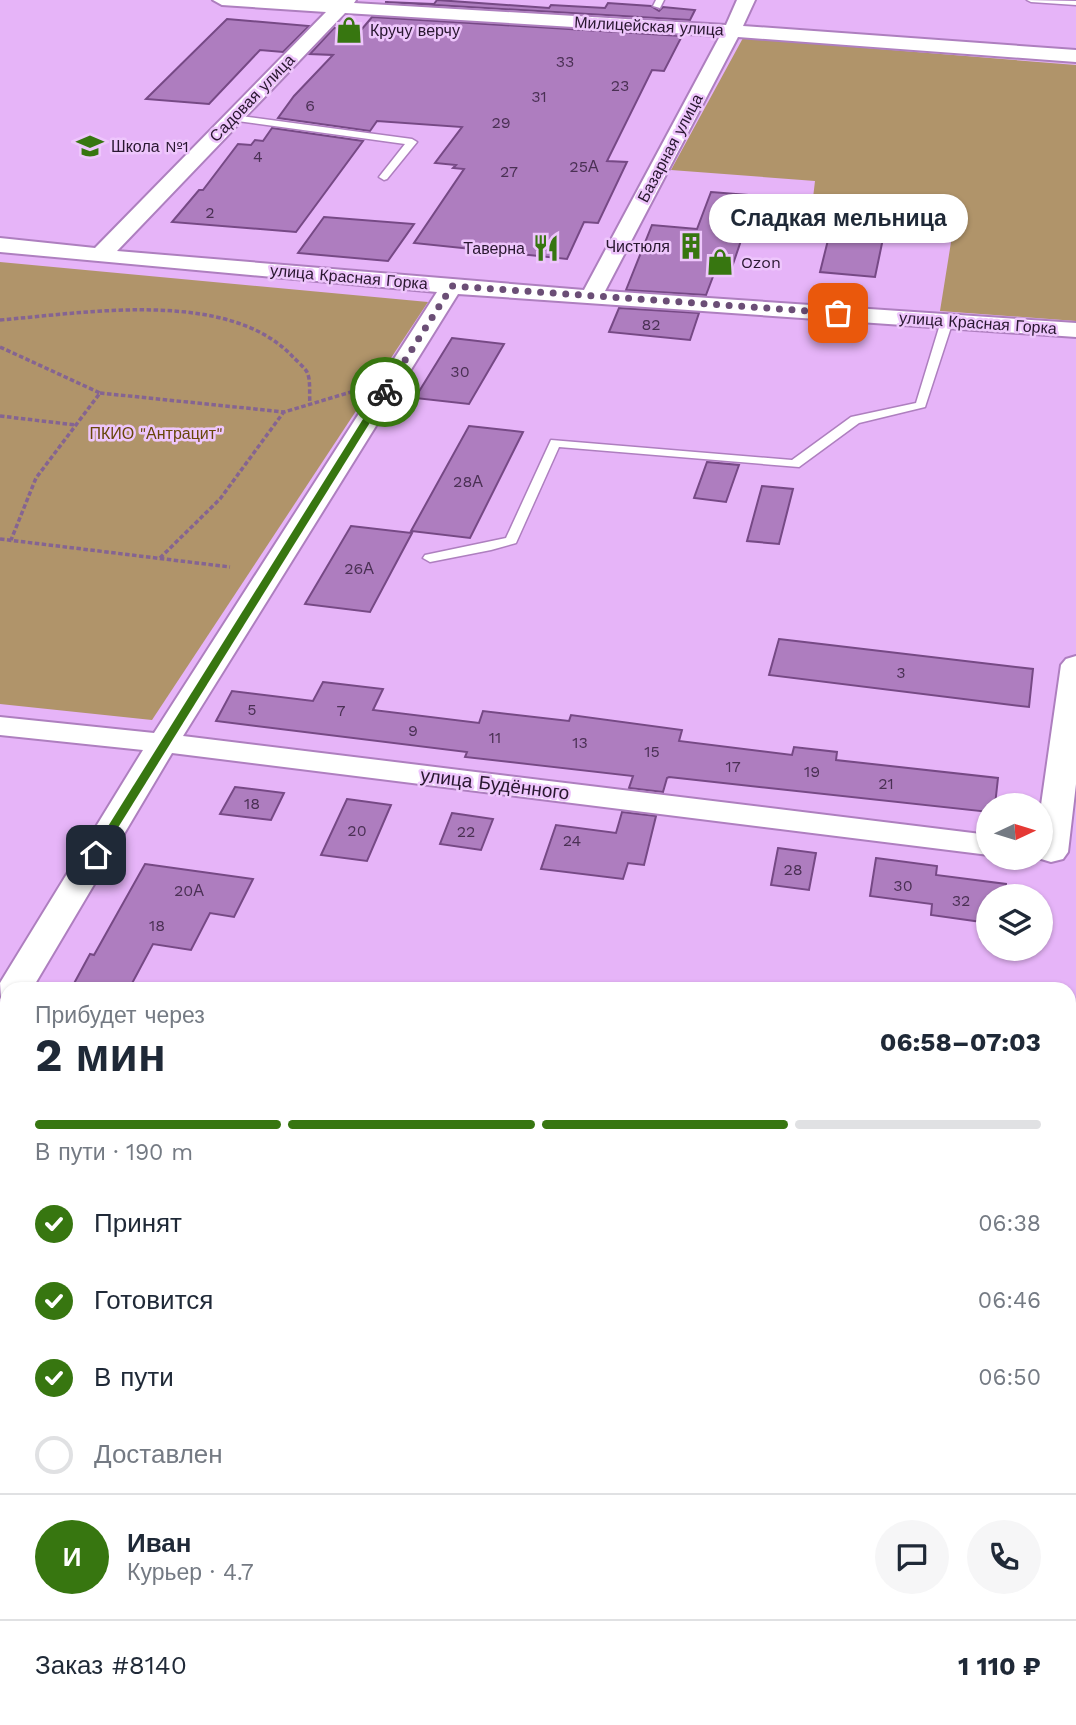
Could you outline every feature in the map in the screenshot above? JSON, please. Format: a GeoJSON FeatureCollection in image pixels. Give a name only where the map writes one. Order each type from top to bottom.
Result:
{"type":"FeatureCollection","features":[{"type":"Feature","properties":{"kind":"street","name":"Милицейская улица"},"geometry":{"type":"LineString","coordinates":[[222,0],[343,4],[1076,56]]}},
{"type":"Feature","properties":{"kind":"street","name":"Базарная улица"},"geometry":{"type":"LineString","coordinates":[[592,295],[746,0]]}},
{"type":"Feature","properties":{"kind":"street","name":"Садовая улица"},"geometry":{"type":"LineString","coordinates":[[100,256],[343,4]]}},
{"type":"Feature","properties":{"kind":"street","name":"улица Красная Горка"},"geometry":{"type":"LineString","coordinates":[[0,245],[452,286],[1076,330]]}},
{"type":"Feature","properties":{"kind":"street"},"geometry":{"type":"LineString","coordinates":[[18,982],[163,743],[452,286]]}},
{"type":"Feature","properties":{"kind":"street"},"geometry":{"type":"LineString","coordinates":[[1056,852],[1076,665]]}},
{"type":"Feature","properties":{"kind":"street","name":"улица Будённого"},"geometry":{"type":"LineString","coordinates":[[0,726],[163,743],[976,843]]}},
{"type":"Feature","properties":{"kind":"lane"},"geometry":{"type":"LineString","coordinates":[[1031,0],[1076,3]]}},
{"type":"Feature","properties":{"kind":"lane"},"geometry":{"type":"LineString","coordinates":[[233,118],[412,142],[384,177]]}},
{"type":"Feature","properties":{"kind":"lane"},"geometry":{"type":"LineString","coordinates":[[430,558],[454,552],[490,549],[511,540],[555,443],[795,464],[855,420],[921,405],[947,321]]}},
{"type":"Feature","properties":{"kind":"path"},"geometry":{"type":"LineString","coordinates":[[0,320],[106,311],[169,310],[228,319],[278,341],[308,373],[310,404]]}},
{"type":"Feature","properties":{"kind":"path"},"geometry":{"type":"LineString","coordinates":[[0,346],[100,393],[284,412],[393,380]]}},
{"type":"Feature","properties":{"kind":"path"},"geometry":{"type":"LineString","coordinates":[[11,540],[36,478],[100,393]]}},
{"type":"Feature","properties":{"kind":"path"},"geometry":{"type":"LineString","coordinates":[[160,558],[220,499],[284,412]]}},
{"type":"Feature","properties":{"kind":"path"},"geometry":{"type":"LineString","coordinates":[[0,416],[77,425]]}},
{"type":"Feature","properties":{"kind":"path"},"geometry":{"type":"LineString","coordinates":[[0,538],[230,567]]}},
{"type":"Feature","properties":{"kind":"green space"},"geometry":{"type":"Polygon","coordinates":[[[743,38],[1076,65],[1076,321],[940,311],[956,211],[813,198],[815,181],[671,170],[743,38]]]}},
{"type":"Feature","properties":{"kind":"green space","name":"ПКИО \"Антрацит\""},"geometry":{"type":"Polygon","coordinates":[[[0,262],[428,302],[152,720],[0,704],[0,262]]]}},
{"type":"Feature","properties":{"kind":"building"},"geometry":{"type":"Polygon","coordinates":[[[437,0],[549,8],[551,5],[605,8],[608,3],[651,6],[659,11],[663,7],[695,10],[690,20],[385,2],[434,4],[437,0]]]}},
{"type":"Feature","properties":{"kind":"building"},"geometry":{"type":"Polygon","coordinates":[[[372,17],[682,36],[664,71],[652,70],[607,161],[627,162],[598,223],[584,222],[567,259],[414,243],[464,169],[453,168],[456,165],[435,163],[462,127],[377,121],[370,131],[278,118],[294,96],[333,55],[310,54],[334,28],[362,29],[372,17]]]}},
{"type":"Feature","properties":{"kind":"building"},"geometry":{"type":"Polygon","coordinates":[[[227,19],[309,26],[283,52],[260,50],[209,104],[146,99],[227,19]]]}},
{"type":"Feature","properties":{"kind":"building"},"geometry":{"type":"Polygon","coordinates":[[[272,128],[363,141],[296,232],[172,222],[199,190],[203,190],[238,144],[251,145],[255,140],[263,141],[272,128]]]}},
{"type":"Feature","properties":{"kind":"building"},"geometry":{"type":"Polygon","coordinates":[[[711,192],[787,198],[777,231],[745,229],[732,267],[717,266],[706,295],[626,290],[652,225],[697,229],[711,192]]]}},
{"type":"Feature","properties":{"kind":"building"},"geometry":{"type":"Polygon","coordinates":[[[324,217],[414,224],[388,261],[298,253],[324,217]]]}},
{"type":"Feature","properties":{"kind":"building"},"geometry":{"type":"Polygon","coordinates":[[[833,220],[886,224],[875,277],[820,272],[833,220]]]}},
{"type":"Feature","properties":{"kind":"building"},"geometry":{"type":"Polygon","coordinates":[[[619,308],[699,313],[690,340],[609,332],[619,308]]]}},
{"type":"Feature","properties":{"kind":"building"},"geometry":{"type":"Polygon","coordinates":[[[452,338],[504,344],[469,404],[415,398],[452,338]]]}},
{"type":"Feature","properties":{"kind":"building"},"geometry":{"type":"Polygon","coordinates":[[[469,426],[523,432],[470,538],[411,531],[469,426]]]}},
{"type":"Feature","properties":{"kind":"building"},"geometry":{"type":"Polygon","coordinates":[[[707,462],[739,465],[726,502],[694,498],[707,462]]]}},
{"type":"Feature","properties":{"kind":"building"},"geometry":{"type":"Polygon","coordinates":[[[762,486],[793,489],[779,544],[747,541],[762,486]]]}},
{"type":"Feature","properties":{"kind":"building"},"geometry":{"type":"Polygon","coordinates":[[[351,526],[412,533],[370,612],[305,604],[351,526]]]}},
{"type":"Feature","properties":{"kind":"building"},"geometry":{"type":"Polygon","coordinates":[[[779,639],[1033,669],[1029,707],[769,675],[779,639]]]}},
{"type":"Feature","properties":{"kind":"building"},"geometry":{"type":"Polygon","coordinates":[[[323,682],[383,689],[373,710],[479,723],[483,711],[569,721],[571,715],[682,730],[679,741],[792,755],[794,747],[837,752],[836,760],[998,778],[996,793],[976,793],[976,811],[669,777],[663,792],[629,788],[633,776],[465,757],[467,752],[216,721],[232,691],[313,701],[323,682]]]}},
{"type":"Feature","properties":{"kind":"building"},"geometry":{"type":"Polygon","coordinates":[[[235,787],[284,793],[271,820],[220,814],[235,787]]]}},
{"type":"Feature","properties":{"kind":"building"},"geometry":{"type":"Polygon","coordinates":[[[347,799],[391,805],[367,861],[321,855],[347,799]]]}},
{"type":"Feature","properties":{"kind":"building"},"geometry":{"type":"Polygon","coordinates":[[[622,812],[656,816],[644,865],[628,863],[623,879],[541,869],[556,825],[616,833],[622,812]]]}},
{"type":"Feature","properties":{"kind":"building"},"geometry":{"type":"Polygon","coordinates":[[[452,813],[493,819],[481,850],[440,844],[452,813]]]}},
{"type":"Feature","properties":{"kind":"building"},"geometry":{"type":"Polygon","coordinates":[[[778,848],[816,853],[809,890],[771,885],[778,848]]]}},
{"type":"Feature","properties":{"kind":"building"},"geometry":{"type":"Polygon","coordinates":[[[876,858],[937,866],[936,875],[1006,884],[976,884],[976,921],[931,915],[932,904],[870,896],[876,858]]]}},
{"type":"Feature","properties":{"kind":"building"},"geometry":{"type":"Polygon","coordinates":[[[145,864],[253,879],[234,917],[210,913],[191,950],[153,944],[133,982],[75,982],[90,954],[94,955],[145,864]]]}},
{"type":"Feature","properties":{"kind":"way so far"},"geometry":{"type":"LineString","coordinates":[[385,392],[452,286],[838,313]]}},
{"type":"Feature","properties":{"kind":"place","name":"Кручу верчу"},"geometry":{"type":"Point","coordinates":[349,30]}},
{"type":"Feature","properties":{"kind":"place","name":"Школа №1"},"geometry":{"type":"Point","coordinates":[90,146]}},
{"type":"Feature","properties":{"kind":"place","name":"Чистюля"},"geometry":{"type":"Point","coordinates":[691,246]}},
{"type":"Feature","properties":{"kind":"place","name":"Таверна"},"geometry":{"type":"Point","coordinates":[546,248]}},
{"type":"Feature","properties":{"kind":"place","name":"Ozon"},"geometry":{"type":"Point","coordinates":[720,262]}},
{"type":"Feature","properties":{"kind":"place","name":"Сладкая мельница"},"geometry":{"type":"Point","coordinates":[838,313]}},
{"type":"Feature","properties":{"kind":"route"},"geometry":{"type":"LineString","coordinates":[[96,855],[163,743],[385,392]]}}]}
